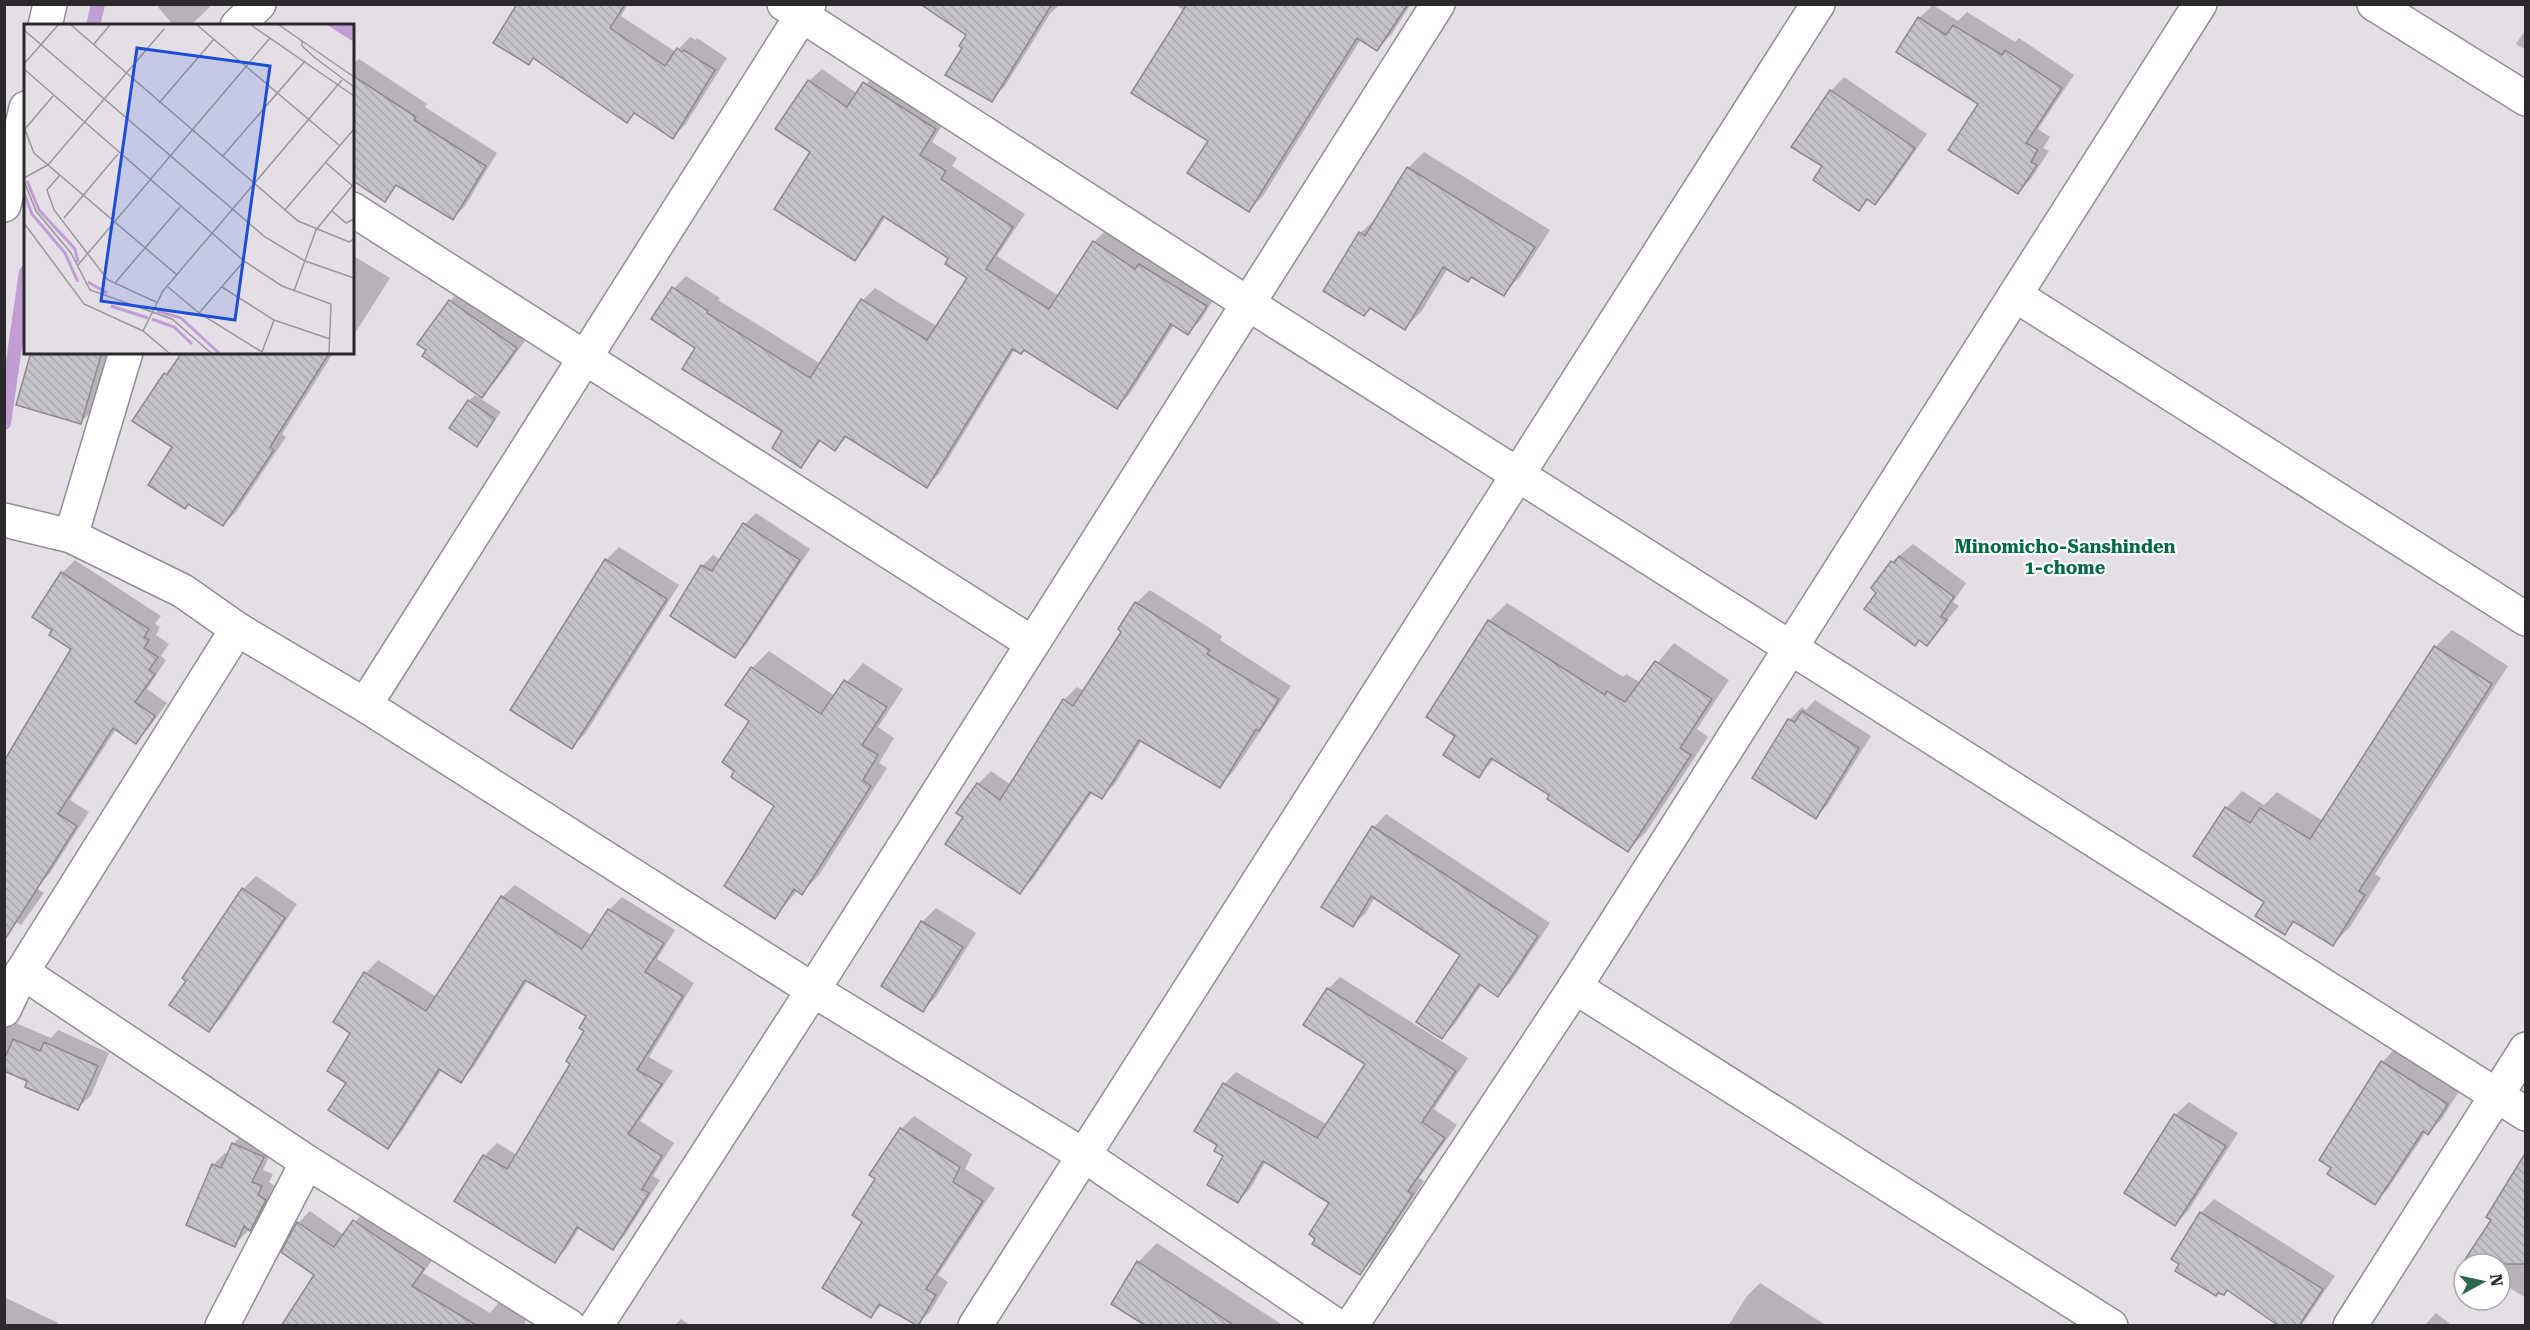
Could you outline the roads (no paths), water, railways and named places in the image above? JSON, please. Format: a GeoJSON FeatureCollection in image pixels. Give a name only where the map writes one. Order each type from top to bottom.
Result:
{"type":"FeatureCollection","features":[{"type":"Feature","properties":{"kind":"street"},"geometry":{"type":"LineString","coordinates":[[45,24],[50,4]]}},
{"type":"Feature","properties":{"kind":"street"},"geometry":{"type":"LineString","coordinates":[[239,24],[259,4]]}},
{"type":"Feature","properties":{"kind":"street"},"geometry":{"type":"LineString","coordinates":[[596,1326],[813,990],[1438,4]]}},
{"type":"Feature","properties":{"kind":"street"},"geometry":{"type":"LineString","coordinates":[[975,1326],[1818,4]]}},
{"type":"Feature","properties":{"kind":"street"},"geometry":{"type":"LineString","coordinates":[[1351,1326],[1575,987],[1789,647],[2200,4]]}},
{"type":"Feature","properties":{"kind":"street"},"geometry":{"type":"LineString","coordinates":[[2374,4],[2526,99]]}},
{"type":"Feature","properties":{"kind":"street"},"geometry":{"type":"LineString","coordinates":[[365,705],[585,358],[798,8],[1247,303],[2526,1114]]}},
{"type":"Feature","properties":{"kind":"street"},"geometry":{"type":"LineString","coordinates":[[4,205],[24,117]]}},
{"type":"Feature","properties":{"kind":"street"},"geometry":{"type":"LineString","coordinates":[[354,210],[1032,644]]}},
{"type":"Feature","properties":{"kind":"street"},"geometry":{"type":"LineString","coordinates":[[2016,295],[2526,619]]}},
{"type":"Feature","properties":{"kind":"street"},"geometry":{"type":"LineString","coordinates":[[71,536],[125,354]]}},
{"type":"Feature","properties":{"kind":"street"},"geometry":{"type":"LineString","coordinates":[[4,520],[71,536],[183,591],[237,629],[365,705],[813,990],[1085,1156],[1337,1326]]}},
{"type":"Feature","properties":{"kind":"street"},"geometry":{"type":"LineString","coordinates":[[4,1010],[22,972],[237,629]]}},
{"type":"Feature","properties":{"kind":"street"},"geometry":{"type":"LineString","coordinates":[[22,972],[307,1162],[569,1326]]}},
{"type":"Feature","properties":{"kind":"street"},"geometry":{"type":"LineString","coordinates":[[1575,987],[2111,1326]]}},
{"type":"Feature","properties":{"kind":"street"},"geometry":{"type":"LineString","coordinates":[[2350,1326],[2526,1049]]}},
{"type":"Feature","properties":{"kind":"street"},"geometry":{"type":"LineString","coordinates":[[222,1326],[307,1162]]}},
{"type":"Feature","properties":{"kind":"waterway"},"geometry":{"type":"LineString","coordinates":[[93,24],[98,4]]}},
{"type":"Feature","properties":{"kind":"waterway"},"geometry":{"type":"LineString","coordinates":[[4,423],[24,286]]}},
{"type":"Feature","properties":{"kind":"district","name":"Minomicho-Sanshinden 1-chome"},"geometry":{"type":"Point","coordinates":[2065,557]}}]}
